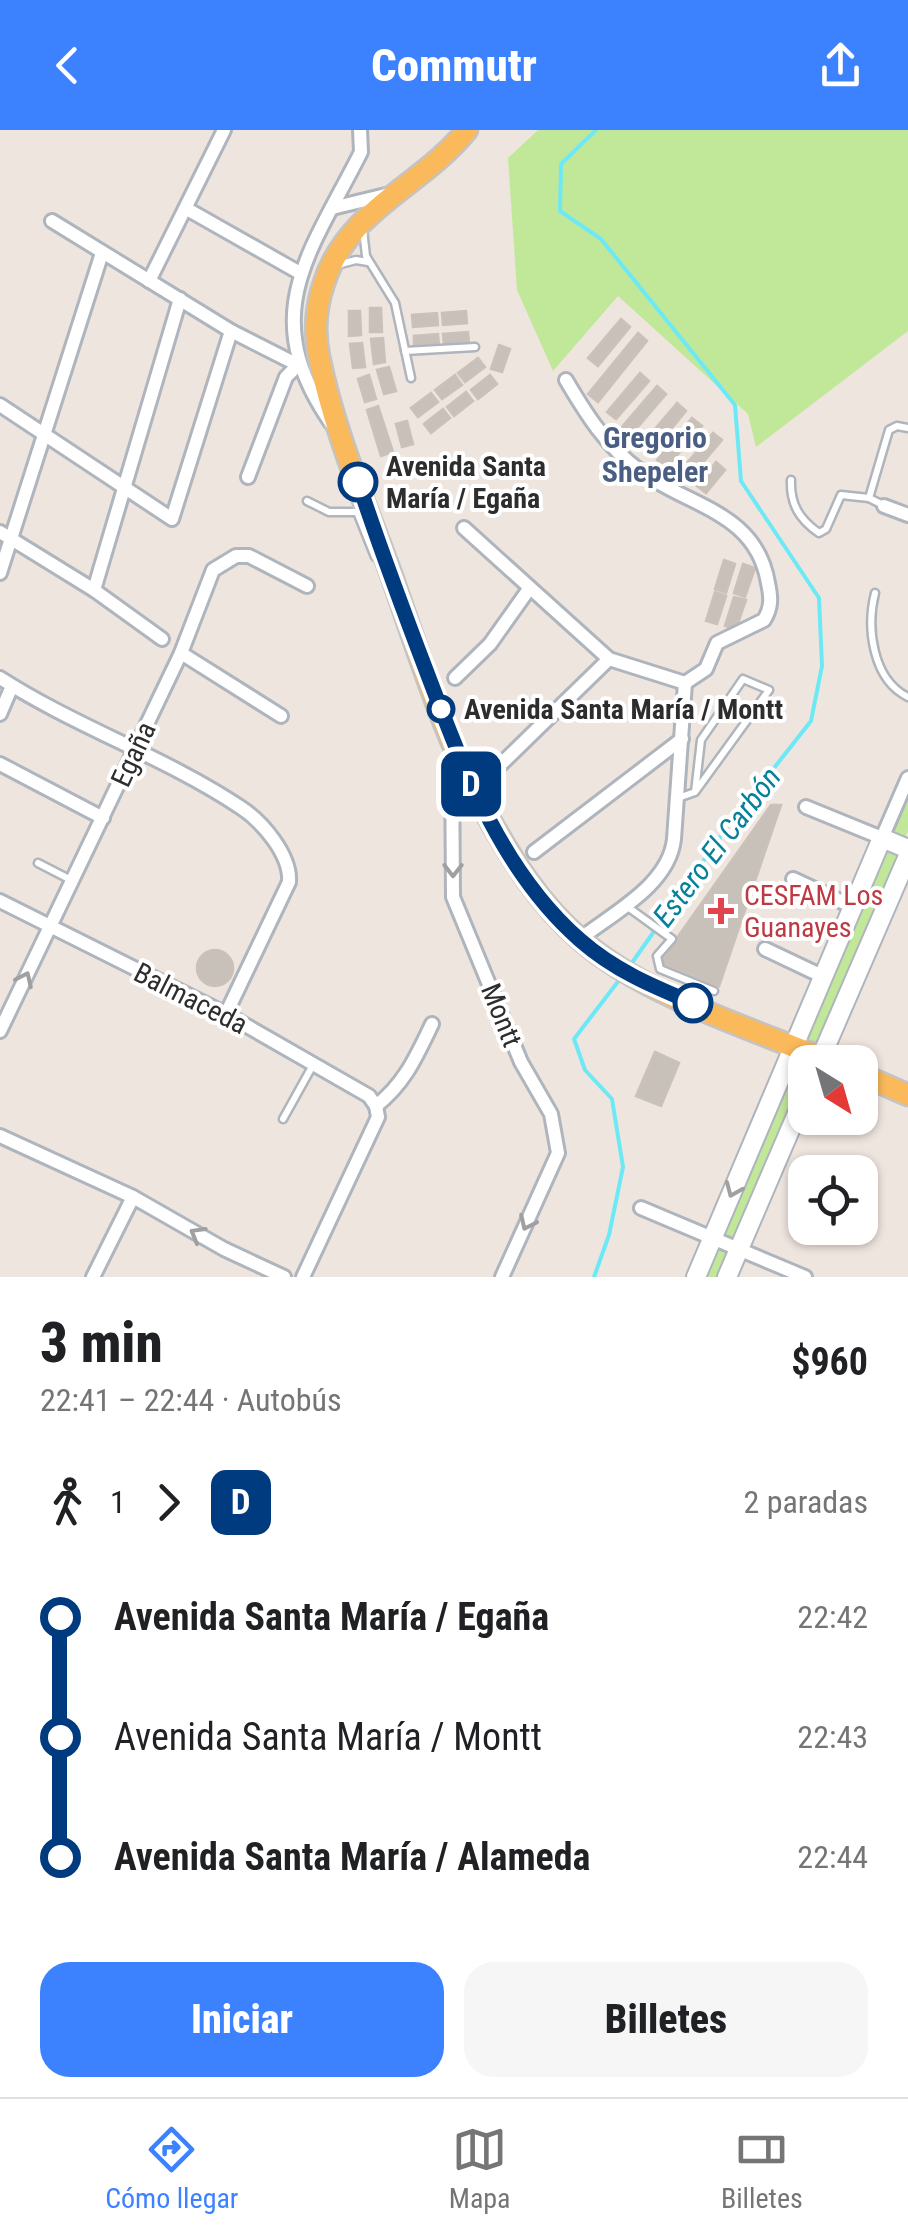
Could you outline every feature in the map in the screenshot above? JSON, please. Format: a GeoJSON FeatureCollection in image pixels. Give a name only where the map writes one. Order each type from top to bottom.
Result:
{"type":"FeatureCollection","features":[{"type":"Feature","properties":{"kind":"main road"},"geometry":{"type":"LineString","coordinates":[[466,130],[430,168],[364,217],[346,238],[328,271],[320,299],[317,342],[362,511],[388,566],[479,800],[509,855],[541,900],[580,940],[632,978],[792,1045]]}},
{"type":"Feature","properties":{"kind":"main road"},"geometry":{"type":"LineString","coordinates":[[878,1082],[908,1095]]}},
{"type":"Feature","properties":{"kind":"street"},"geometry":{"type":"LineString","coordinates":[[149,281],[224,130]]}},
{"type":"Feature","properties":{"kind":"street"},"geometry":{"type":"LineString","coordinates":[[345,443],[298,366],[294,308],[300,273],[360,152],[360,130]]}},
{"type":"Feature","properties":{"kind":"street"},"geometry":{"type":"LineString","coordinates":[[332,208],[398,193]]}},
{"type":"Feature","properties":{"kind":"street"},"geometry":{"type":"LineString","coordinates":[[186,209],[300,273]]}},
{"type":"Feature","properties":{"kind":"street"},"geometry":{"type":"LineString","coordinates":[[52,222],[230,331],[298,366]]}},
{"type":"Feature","properties":{"kind":"street"},"geometry":{"type":"LineString","coordinates":[[0,573],[6,536],[102,253]]}},
{"type":"Feature","properties":{"kind":"street"},"geometry":{"type":"LineString","coordinates":[[94,590],[180,299]]}},
{"type":"Feature","properties":{"kind":"street"},"geometry":{"type":"LineString","coordinates":[[0,405],[172,519],[230,331]]}},
{"type":"Feature","properties":{"kind":"street"},"geometry":{"type":"LineString","coordinates":[[248,477],[286,377],[298,366]]}},
{"type":"Feature","properties":{"kind":"street"},"geometry":{"type":"LineString","coordinates":[[566,380],[587,416],[624,458],[670,490],[733,521],[761,557],[770,599],[768,614],[754,628],[717,643],[706,669],[685,683]]}},
{"type":"Feature","properties":{"kind":"street"},"geometry":{"type":"LineString","coordinates":[[884,506],[908,515]]}},
{"type":"Feature","properties":{"kind":"street"},"geometry":{"type":"LineString","coordinates":[[464,528],[609,659],[685,683]]}},
{"type":"Feature","properties":{"kind":"street"},"geometry":{"type":"LineString","coordinates":[[6,536],[94,590],[162,640]]}},
{"type":"Feature","properties":{"kind":"street","name":"Egaña"},"geometry":{"type":"LineString","coordinates":[[0,1030],[181,653],[213,570],[224,561],[249,556],[307,586]]}},
{"type":"Feature","properties":{"kind":"street"},"geometry":{"type":"LineString","coordinates":[[455,678],[490,644],[529,590]]}},
{"type":"Feature","properties":{"kind":"street"},"geometry":{"type":"LineString","coordinates":[[181,653],[281,716]]}},
{"type":"Feature","properties":{"kind":"street"},"geometry":{"type":"LineString","coordinates":[[491,774],[609,659]]}},
{"type":"Feature","properties":{"kind":"street"},"geometry":{"type":"LineString","coordinates":[[0,714],[6,682],[239,806],[271,838],[288,867],[289,877],[226,1014]]}},
{"type":"Feature","properties":{"kind":"street"},"geometry":{"type":"LineString","coordinates":[[580,940],[656,879],[667,863],[673,847],[685,683]]}},
{"type":"Feature","properties":{"kind":"street","name":"Montt"},"geometry":{"type":"LineString","coordinates":[[452,738],[454,897],[521,1062],[551,1114],[558,1154],[502,1277]]}},
{"type":"Feature","properties":{"kind":"street"},"geometry":{"type":"LineString","coordinates":[[534,852],[682,739]]}},
{"type":"Feature","properties":{"kind":"street"},"geometry":{"type":"LineString","coordinates":[[0,764],[103,818]]}},
{"type":"Feature","properties":{"kind":"street"},"geometry":{"type":"LineString","coordinates":[[794,1045],[908,778]]}},
{"type":"Feature","properties":{"kind":"street"},"geometry":{"type":"LineString","coordinates":[[806,807],[908,852],[829,1045]]}},
{"type":"Feature","properties":{"kind":"street"},"geometry":{"type":"LineString","coordinates":[[792,879],[853,907]]}},
{"type":"Feature","properties":{"kind":"street","name":"Balmaceda"},"geometry":{"type":"LineString","coordinates":[[0,901],[226,1014],[369,1096],[376,1106]]}},
{"type":"Feature","properties":{"kind":"street"},"geometry":{"type":"LineString","coordinates":[[765,949],[824,976]]}},
{"type":"Feature","properties":{"kind":"street"},"geometry":{"type":"LineString","coordinates":[[813,1001],[841,1011]]}},
{"type":"Feature","properties":{"kind":"street"},"geometry":{"type":"LineString","coordinates":[[303,1277],[378,1117],[376,1106],[398,1089],[409,1073],[432,1024]]}},
{"type":"Feature","properties":{"kind":"street"},"geometry":{"type":"LineString","coordinates":[[696,1277],[788,1060]]}},
{"type":"Feature","properties":{"kind":"street"},"geometry":{"type":"LineString","coordinates":[[770,1103],[788,1110]]}},
{"type":"Feature","properties":{"kind":"street"},"geometry":{"type":"LineString","coordinates":[[727,1277],[788,1135]]}},
{"type":"Feature","properties":{"kind":"street"},"geometry":{"type":"LineString","coordinates":[[0,1136],[133,1198],[224,1249],[284,1277]]}},
{"type":"Feature","properties":{"kind":"street"},"geometry":{"type":"LineString","coordinates":[[93,1277],[133,1198]]}},
{"type":"Feature","properties":{"kind":"street"},"geometry":{"type":"LineString","coordinates":[[641,1208],[805,1277]]}},
{"type":"Feature","properties":{"kind":"lane"},"geometry":{"type":"LineString","coordinates":[[364,217],[363,241],[370,263],[394,303],[411,378]]}},
{"type":"Feature","properties":{"kind":"lane"},"geometry":{"type":"LineString","coordinates":[[328,271],[348,261],[370,263]]}},
{"type":"Feature","properties":{"kind":"lane"},"geometry":{"type":"LineString","coordinates":[[405,352],[475,347]]}},
{"type":"Feature","properties":{"kind":"lane"},"geometry":{"type":"LineString","coordinates":[[869,498],[889,430],[897,426],[908,428]]}},
{"type":"Feature","properties":{"kind":"lane"},"geometry":{"type":"LineString","coordinates":[[791,480],[790,498],[804,522],[819,533],[826,528],[841,495],[869,498],[884,506]]}},
{"type":"Feature","properties":{"kind":"lane"},"geometry":{"type":"LineString","coordinates":[[307,501],[329,512],[362,511]]}},
{"type":"Feature","properties":{"kind":"lane"},"geometry":{"type":"LineString","coordinates":[[875,593],[870,613],[883,676],[890,688],[908,697]]}},
{"type":"Feature","properties":{"kind":"lane"},"geometry":{"type":"LineString","coordinates":[[677,799],[695,792],[769,690],[743,679],[701,740],[695,792]]}},
{"type":"Feature","properties":{"kind":"lane"},"geometry":{"type":"LineString","coordinates":[[38,863],[72,880]]}},
{"type":"Feature","properties":{"kind":"lane"},"geometry":{"type":"LineString","coordinates":[[624,905],[672,939],[656,956],[660,969],[714,991]]}},
{"type":"Feature","properties":{"kind":"lane"},"geometry":{"type":"LineString","coordinates":[[282,1119],[313,1064]]}},
{"type":"Feature","properties":{"kind":"green space"},"geometry":{"type":"Polygon","coordinates":[[[538,130],[908,130],[908,331],[756,447],[748,414],[618,296],[553,371],[517,290],[508,158],[538,130]]]}},
{"type":"Feature","properties":{"kind":"green space"},"geometry":{"type":"Polygon","coordinates":[[[908,791],[908,831],[818,1045],[801,1045],[908,791]]]}},
{"type":"Feature","properties":{"kind":"green space"},"geometry":{"type":"Polygon","coordinates":[[[788,1075],[788,1116],[720,1277],[703,1277],[788,1075]]]}},
{"type":"Feature","properties":{"kind":"building"},"geometry":{"type":"Polygon","coordinates":[[[370,308],[381,308],[382,332],[370,332],[370,308]]]}},
{"type":"Feature","properties":{"kind":"building"},"geometry":{"type":"Polygon","coordinates":[[[349,311],[360,311],[361,335],[349,336],[349,311]]]}},
{"type":"Feature","properties":{"kind":"building"},"geometry":{"type":"Polygon","coordinates":[[[466,311],[467,323],[443,325],[442,313],[466,311]]]}},
{"type":"Feature","properties":{"kind":"building"},"geometry":{"type":"Polygon","coordinates":[[[437,313],[438,325],[413,327],[412,315],[437,313]]]}},
{"type":"Feature","properties":{"kind":"building"},"geometry":{"type":"Polygon","coordinates":[[[621,319],[630,327],[598,366],[588,358],[621,319]]]}},
{"type":"Feature","properties":{"kind":"building"},"geometry":{"type":"Polygon","coordinates":[[[468,332],[469,343],[444,345],[443,334],[468,332]]]}},
{"type":"Feature","properties":{"kind":"building"},"geometry":{"type":"Polygon","coordinates":[[[638,333],[647,341],[598,402],[588,394],[638,333]]]}},
{"type":"Feature","properties":{"kind":"building"},"geometry":{"type":"Polygon","coordinates":[[[438,334],[439,346],[414,348],[414,336],[438,334]]]}},
{"type":"Feature","properties":{"kind":"building"},"geometry":{"type":"Polygon","coordinates":[[[383,338],[385,362],[374,364],[371,339],[383,338]]]}},
{"type":"Feature","properties":{"kind":"building"},"geometry":{"type":"Polygon","coordinates":[[[362,343],[365,367],[353,368],[350,344],[362,343]]]}},
{"type":"Feature","properties":{"kind":"building"},"geometry":{"type":"Polygon","coordinates":[[[499,345],[510,349],[502,372],[491,369],[499,345]]]}},
{"type":"Feature","properties":{"kind":"building"},"geometry":{"type":"Polygon","coordinates":[[[478,358],[485,367],[465,382],[458,373],[478,358]]]}},
{"type":"Feature","properties":{"kind":"building"},"geometry":{"type":"Polygon","coordinates":[[[389,367],[396,391],[384,394],[377,370],[389,367]]]}},
{"type":"Feature","properties":{"kind":"building"},"geometry":{"type":"Polygon","coordinates":[[[640,373],[649,381],[616,419],[607,412],[640,373]]]}},
{"type":"Feature","properties":{"kind":"building"},"geometry":{"type":"Polygon","coordinates":[[[369,375],[376,399],[365,402],[358,379],[369,375]]]}},
{"type":"Feature","properties":{"kind":"building"},"geometry":{"type":"Polygon","coordinates":[[[455,375],[462,385],[442,399],[435,390],[455,375]]]}},
{"type":"Feature","properties":{"kind":"building"},"geometry":{"type":"Polygon","coordinates":[[[490,375],[497,384],[478,399],[471,390],[490,375]]]}},
{"type":"Feature","properties":{"kind":"building"},"geometry":{"type":"Polygon","coordinates":[[[657,386],[666,394],[631,435],[622,427],[657,386]]]}},
{"type":"Feature","properties":{"kind":"building"},"geometry":{"type":"Polygon","coordinates":[[[466,392],[473,401],[454,416],[447,407],[466,392]]]}},
{"type":"Feature","properties":{"kind":"building"},"geometry":{"type":"Polygon","coordinates":[[[431,393],[438,402],[418,417],[411,408],[431,393]]]}},
{"type":"Feature","properties":{"kind":"building"},"geometry":{"type":"Polygon","coordinates":[[[677,403],[686,411],[654,450],[644,442],[677,403]]]}},
{"type":"Feature","properties":{"kind":"building"},"geometry":{"type":"Polygon","coordinates":[[[378,406],[393,452],[381,456],[367,410],[378,406]]]}},
{"type":"Feature","properties":{"kind":"building"},"geometry":{"type":"Polygon","coordinates":[[[443,409],[450,418],[431,433],[424,424],[443,409]]]}},
{"type":"Feature","properties":{"kind":"building"},"geometry":{"type":"Polygon","coordinates":[[[692,418],[702,426],[667,467],[657,460],[692,418]]]}},
{"type":"Feature","properties":{"kind":"building"},"geometry":{"type":"Polygon","coordinates":[[[407,421],[413,444],[402,447],[396,424],[407,421]]]}},
{"type":"Feature","properties":{"kind":"building"},"geometry":{"type":"Polygon","coordinates":[[[713,433],[722,440],[689,479],[680,471],[713,433]]]}},
{"type":"Feature","properties":{"kind":"building"},"geometry":{"type":"Polygon","coordinates":[[[716,462],[725,470],[706,493],[697,486],[716,462]]]}},
{"type":"Feature","properties":{"kind":"building"},"geometry":{"type":"Polygon","coordinates":[[[724,560],[735,564],[726,593],[715,589],[724,560]]]}},
{"type":"Feature","properties":{"kind":"building"},"geometry":{"type":"Polygon","coordinates":[[[743,564],[755,568],[745,597],[734,593],[743,564]]]}},
{"type":"Feature","properties":{"kind":"building"},"geometry":{"type":"Polygon","coordinates":[[[715,592],[726,596],[717,624],[706,621],[715,592]]]}},
{"type":"Feature","properties":{"kind":"building"},"geometry":{"type":"Polygon","coordinates":[[[734,597],[746,600],[736,629],[725,626],[734,597]]]}},
{"type":"Feature","properties":{"kind":"building","name":"CESFAM Los Guanayes"},"geometry":{"type":"Polygon","coordinates":[[[771,805],[781,805],[719,986],[660,962],[771,805]]]}},
{"type":"Feature","properties":{"kind":"building"},"geometry":{"type":"Polygon","coordinates":[[[215,950],[228,955],[233,968],[228,981],[215,986],[202,981],[197,968],[202,955],[215,950]]]}},
{"type":"Feature","properties":{"kind":"building"},"geometry":{"type":"Polygon","coordinates":[[[655,1052],[679,1063],[661,1106],[636,1096],[655,1052]]]}},
{"type":"Feature","properties":{"kind":"waterway","name":"Estero El Carbón"},"geometry":{"type":"LineString","coordinates":[[596,130],[561,164],[560,211],[601,239],[735,405],[741,481],[819,598],[822,666],[811,721],[726,829],[629,967]]}},
{"type":"Feature","properties":{"kind":"waterway","name":"Estero El Carbón"},"geometry":{"type":"LineString","coordinates":[[594,1277],[609,1235],[623,1167],[612,1099],[585,1070],[574,1039],[620,979]]}},
{"type":"Feature","properties":{"kind":"bus line","name":"D"},"geometry":{"type":"LineString","coordinates":[[358,482],[462,763],[509,855],[548,908],[595,952],[632,978],[693,1003]]}},
{"type":"Feature","properties":{"kind":"place","name":"Avenida Santa María / Egaña"},"geometry":{"type":"Point","coordinates":[358,482]}},
{"type":"Feature","properties":{"kind":"place","name":"Avenida Santa María / Montt"},"geometry":{"type":"Point","coordinates":[441,709]}},
{"type":"Feature","properties":{"kind":"place","name":"CESFAM Los Guanayes"},"geometry":{"type":"Point","coordinates":[721,911]}},
{"type":"Feature","properties":{"kind":"district","name":"Gregorio Shepeler"},"geometry":{"type":"Point","coordinates":[655,455]}}]}
